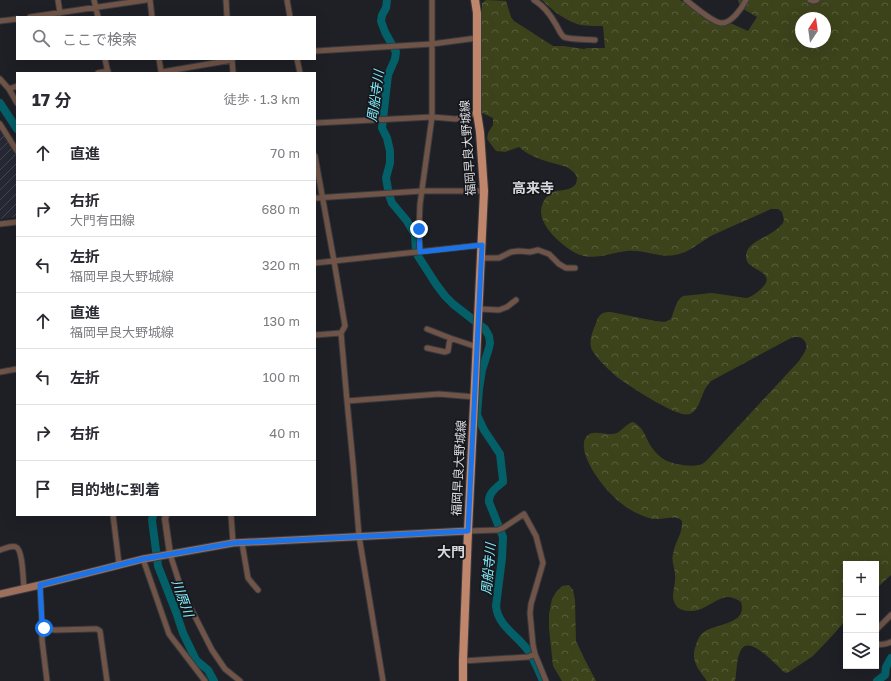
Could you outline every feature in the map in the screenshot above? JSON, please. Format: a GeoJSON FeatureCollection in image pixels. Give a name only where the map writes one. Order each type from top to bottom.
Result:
{"type":"FeatureCollection","features":[{"type":"Feature","properties":{"kind":"main road","name":"福岡早良大野城線"},"geometry":{"type":"LineString","coordinates":[[463,681],[468,531],[484,191],[480,132],[477,113],[477,13],[475,0]]}},
{"type":"Feature","properties":{"kind":"main road"},"geometry":{"type":"LineString","coordinates":[[0,594],[146,558],[233,543],[468,531]]}},
{"type":"Feature","properties":{"kind":"street"},"geometry":{"type":"LineString","coordinates":[[58,0],[60,13]]}},
{"type":"Feature","properties":{"kind":"street"},"geometry":{"type":"LineString","coordinates":[[94,0],[98,16]]}},
{"type":"Feature","properties":{"kind":"street"},"geometry":{"type":"LineString","coordinates":[[38,16],[143,0]]}},
{"type":"Feature","properties":{"kind":"street"},"geometry":{"type":"LineString","coordinates":[[150,0],[152,16]]}},
{"type":"Feature","properties":{"kind":"street"},"geometry":{"type":"LineString","coordinates":[[226,0],[227,16]]}},
{"type":"Feature","properties":{"kind":"street"},"geometry":{"type":"LineString","coordinates":[[287,0],[290,16]]}},
{"type":"Feature","properties":{"kind":"street"},"geometry":{"type":"LineString","coordinates":[[420,252],[420,204],[432,118],[432,0]]}},
{"type":"Feature","properties":{"kind":"street"},"geometry":{"type":"LineString","coordinates":[[534,0],[544,8],[564,37],[595,40]]}},
{"type":"Feature","properties":{"kind":"street"},"geometry":{"type":"LineString","coordinates":[[686,0],[704,14],[722,23],[732,18],[743,6],[746,0]]}},
{"type":"Feature","properties":{"kind":"street"},"geometry":{"type":"LineString","coordinates":[[810,0],[817,0]]}},
{"type":"Feature","properties":{"kind":"street"},"geometry":{"type":"LineString","coordinates":[[0,21],[16,19]]}},
{"type":"Feature","properties":{"kind":"street"},"geometry":{"type":"LineString","coordinates":[[316,51],[432,44],[477,38]]}},
{"type":"Feature","properties":{"kind":"street"},"geometry":{"type":"LineString","coordinates":[[105,60],[108,72]]}},
{"type":"Feature","properties":{"kind":"street"},"geometry":{"type":"LineString","coordinates":[[159,60],[162,72],[227,60]]}},
{"type":"Feature","properties":{"kind":"street"},"geometry":{"type":"LineString","coordinates":[[232,60],[233,72]]}},
{"type":"Feature","properties":{"kind":"street"},"geometry":{"type":"LineString","coordinates":[[297,60],[300,72]]}},
{"type":"Feature","properties":{"kind":"street"},"geometry":{"type":"LineString","coordinates":[[0,79],[16,101]]}},
{"type":"Feature","properties":{"kind":"street"},"geometry":{"type":"LineString","coordinates":[[8,89],[16,86]]}},
{"type":"Feature","properties":{"kind":"street"},"geometry":{"type":"LineString","coordinates":[[316,123],[432,118],[456,119],[477,113]]}},
{"type":"Feature","properties":{"kind":"street"},"geometry":{"type":"LineString","coordinates":[[0,124],[16,149]]}},
{"type":"Feature","properties":{"kind":"street"},"geometry":{"type":"LineString","coordinates":[[316,162],[345,326],[341,333],[354,463],[359,536],[383,681]]}},
{"type":"Feature","properties":{"kind":"street"},"geometry":{"type":"LineString","coordinates":[[316,198],[422,191],[484,191]]}},
{"type":"Feature","properties":{"kind":"street"},"geometry":{"type":"LineString","coordinates":[[0,224],[16,222]]}},
{"type":"Feature","properties":{"kind":"street"},"geometry":{"type":"LineString","coordinates":[[316,263],[482,245]]}},
{"type":"Feature","properties":{"kind":"street"},"geometry":{"type":"LineString","coordinates":[[481,258],[499,258],[511,252],[530,252],[538,250],[550,254],[559,264],[566,268],[574,268]]}},
{"type":"Feature","properties":{"kind":"street"},"geometry":{"type":"LineString","coordinates":[[479,309],[499,310],[507,307],[516,300]]}},
{"type":"Feature","properties":{"kind":"street"},"geometry":{"type":"LineString","coordinates":[[427,328],[477,347]]}},
{"type":"Feature","properties":{"kind":"street"},"geometry":{"type":"LineString","coordinates":[[316,335],[341,333]]}},
{"type":"Feature","properties":{"kind":"street"},"geometry":{"type":"LineString","coordinates":[[427,348],[445,352],[448,351],[450,338]]}},
{"type":"Feature","properties":{"kind":"street"},"geometry":{"type":"LineString","coordinates":[[0,372],[16,369]]}},
{"type":"Feature","properties":{"kind":"street"},"geometry":{"type":"LineString","coordinates":[[347,401],[439,394],[475,397]]}},
{"type":"Feature","properties":{"kind":"street"},"geometry":{"type":"LineString","coordinates":[[468,531],[500,529],[524,514],[536,536],[543,563],[530,604],[530,613],[534,654],[546,681]]}},
{"type":"Feature","properties":{"kind":"street"},"geometry":{"type":"LineString","coordinates":[[113,516],[119,564]]}},
{"type":"Feature","properties":{"kind":"street"},"geometry":{"type":"LineString","coordinates":[[166,516],[167,555],[182,591],[212,650],[225,669],[240,681]]}},
{"type":"Feature","properties":{"kind":"street"},"geometry":{"type":"LineString","coordinates":[[231,516],[233,543]]}},
{"type":"Feature","properties":{"kind":"street"},"geometry":{"type":"LineString","coordinates":[[242,543],[248,578],[258,590]]}},
{"type":"Feature","properties":{"kind":"street"},"geometry":{"type":"LineString","coordinates":[[0,549],[13,547],[18,549],[20,552],[24,588]]}},
{"type":"Feature","properties":{"kind":"street"},"geometry":{"type":"LineString","coordinates":[[146,558],[169,634],[205,681]]}},
{"type":"Feature","properties":{"kind":"street"},"geometry":{"type":"LineString","coordinates":[[40,585],[42,640],[47,681]]}},
{"type":"Feature","properties":{"kind":"street"},"geometry":{"type":"LineString","coordinates":[[879,627],[891,615]]}},
{"type":"Feature","properties":{"kind":"street"},"geometry":{"type":"LineString","coordinates":[[42,623],[44,628],[49,630],[98,629],[100,631],[107,681]]}},
{"type":"Feature","properties":{"kind":"street"},"geometry":{"type":"LineString","coordinates":[[879,645],[891,642]]}},
{"type":"Feature","properties":{"kind":"street"},"geometry":{"type":"LineString","coordinates":[[463,661],[528,657],[534,654]]}},
{"type":"Feature","properties":{"kind":"shaded area"},"geometry":{"type":"Polygon","coordinates":[[[0,126],[16,152],[16,217],[0,219],[0,126]]]}},
{"type":"Feature","properties":{"kind":"green space"},"geometry":{"type":"Polygon","coordinates":[[[486,0],[506,1],[511,17],[514,21],[553,46],[584,49],[605,48],[603,26],[577,24],[567,20],[542,0],[680,0],[719,26],[728,22],[748,31],[757,17],[740,7],[738,0],[891,0],[891,575],[879,586],[879,561],[843,561],[843,623],[813,656],[789,672],[784,672],[756,648],[745,646],[741,650],[738,657],[735,681],[707,681],[694,660],[694,650],[697,641],[704,632],[709,629],[736,619],[742,610],[741,602],[734,598],[726,597],[696,611],[686,611],[678,607],[673,597],[675,572],[673,557],[681,530],[682,521],[677,518],[650,518],[637,513],[616,499],[597,477],[587,460],[584,451],[586,437],[592,433],[616,434],[633,422],[643,431],[650,445],[663,459],[672,463],[683,465],[693,466],[702,464],[799,361],[806,345],[801,338],[794,337],[711,381],[707,385],[696,409],[690,414],[684,414],[665,407],[617,377],[597,357],[591,347],[591,340],[598,317],[605,312],[665,322],[671,319],[677,303],[683,296],[712,293],[746,298],[754,295],[761,289],[767,280],[763,273],[748,263],[746,260],[746,254],[752,245],[773,232],[782,224],[784,220],[782,212],[778,209],[771,209],[713,235],[680,254],[669,256],[639,251],[627,251],[593,257],[579,255],[554,237],[545,224],[541,210],[545,199],[551,193],[572,188],[574,186],[577,178],[576,175],[567,167],[536,157],[519,147],[505,152],[496,151],[487,139],[488,133],[493,125],[493,118],[480,112],[482,3],[486,0]]]}},
{"type":"Feature","properties":{"kind":"green space"},"geometry":{"type":"Polygon","coordinates":[[[569,585],[573,590],[575,600],[576,641],[596,681],[562,681],[553,666],[549,614],[552,599],[556,592],[562,586],[569,585]]]}},
{"type":"Feature","properties":{"kind":"waterway","name":"周船寺川"},"geometry":{"type":"LineString","coordinates":[[387,0],[386,8],[382,15],[381,21],[396,52],[395,59],[388,75],[382,128],[387,138],[390,151],[390,163],[386,178],[389,195],[392,203],[407,221],[415,235],[416,251],[418,256],[436,284],[453,304],[485,329],[489,336],[490,343],[482,370],[477,415],[484,430],[500,454],[503,480],[503,482],[491,493],[489,499],[503,537],[496,606],[505,626],[529,652],[543,681]]}},
{"type":"Feature","properties":{"kind":"waterway","name":"川原川"},"geometry":{"type":"LineString","coordinates":[[0,103],[16,127]]}},
{"type":"Feature","properties":{"kind":"waterway","name":"川原川"},"geometry":{"type":"LineString","coordinates":[[153,516],[152,520],[158,566],[183,633],[196,660],[208,670],[214,681]]}},
{"type":"Feature","properties":{"kind":"waterway","name":"周船寺川"},"geometry":{"type":"LineString","coordinates":[[877,681],[885,675],[886,667],[891,658]]}},
{"type":"Feature","properties":{"kind":"district","name":"高来寺"},"geometry":{"type":"Point","coordinates":[533,188]}},
{"type":"Feature","properties":{"kind":"district","name":"大門"},"geometry":{"type":"Point","coordinates":[451,552]}},
{"type":"Feature","properties":{"kind":"route"},"geometry":{"type":"LineString","coordinates":[[44,628],[42,623],[40,585],[119,564],[233,543],[468,531],[482,245],[420,252],[419,229]]}}]}
